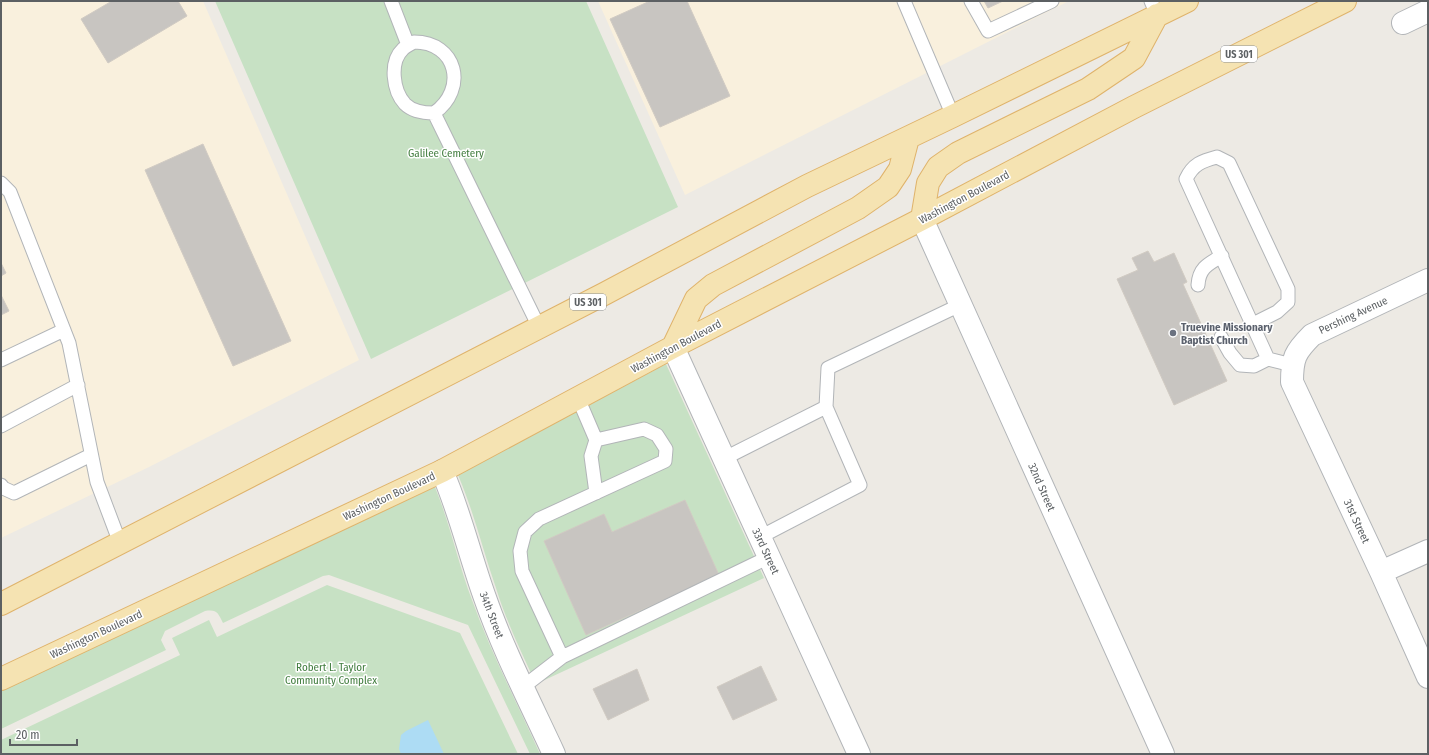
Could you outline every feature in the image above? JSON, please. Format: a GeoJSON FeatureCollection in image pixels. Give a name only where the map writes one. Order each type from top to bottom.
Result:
{"type":"FeatureCollection","features":[{"type":"Feature","properties":{"kind":"main road","name":"US 301"},"geometry":{"type":"LineString","coordinates":[[1,604],[539,327],[806,186],[953,116],[1154,8],[1187,1]]}},
{"type":"Feature","properties":{"kind":"main road"},"geometry":{"type":"LineString","coordinates":[[1294,27],[1314,1]]}},
{"type":"Feature","properties":{"kind":"main road","name":"Washington Boulevard"},"geometry":{"type":"LineString","coordinates":[[1,679],[442,471],[673,347],[922,219],[1134,107],[1345,1]]}},
{"type":"Feature","properties":{"kind":"main road"},"geometry":{"type":"LineString","coordinates":[[922,219],[928,183],[938,167],[958,153],[1088,89],[1134,58],[1154,8]]}},
{"type":"Feature","properties":{"kind":"main road"},"geometry":{"type":"LineString","coordinates":[[673,347],[696,299],[713,285],[858,208],[888,187],[900,169],[908,138]]}},
{"type":"Feature","properties":{"kind":"street"},"geometry":{"type":"LineString","coordinates":[[1403,23],[1428,11]]}},
{"type":"Feature","properties":{"kind":"street","name":"32nd Street"},"geometry":{"type":"LineString","coordinates":[[922,219],[1163,754]]}},
{"type":"Feature","properties":{"kind":"street","name":"Pershing Avenue"},"geometry":{"type":"LineString","coordinates":[[1292,366],[1301,346],[1312,334],[1428,280]]}},
{"type":"Feature","properties":{"kind":"street","name":"33rd Street"},"geometry":{"type":"LineString","coordinates":[[673,347],[859,754]]}},
{"type":"Feature","properties":{"kind":"street","name":"31st Street"},"geometry":{"type":"LineString","coordinates":[[1292,366],[1292,382],[1428,676]]}},
{"type":"Feature","properties":{"kind":"street","name":"34th Street"},"geometry":{"type":"LineString","coordinates":[[442,471],[455,502],[486,601],[554,754]]}},
{"type":"Feature","properties":{"kind":"street"},"geometry":{"type":"LineString","coordinates":[[1381,572],[1428,551]]}},
{"type":"Feature","properties":{"kind":"lane"},"geometry":{"type":"LineString","coordinates":[[391,1],[408,45]]}},
{"type":"Feature","properties":{"kind":"lane"},"geometry":{"type":"LineString","coordinates":[[904,1],[953,116]]}},
{"type":"Feature","properties":{"kind":"lane"},"geometry":{"type":"LineString","coordinates":[[971,1],[988,31],[1052,1]]}},
{"type":"Feature","properties":{"kind":"lane"},"geometry":{"type":"LineString","coordinates":[[414,42],[423,42],[436,47],[446,54],[453,65],[455,74],[448,101],[434,113],[418,111],[405,104],[396,86],[394,75],[398,54],[414,42]]}},
{"type":"Feature","properties":{"kind":"lane"},"geometry":{"type":"LineString","coordinates":[[434,113],[539,327]]}},
{"type":"Feature","properties":{"kind":"lane"},"geometry":{"type":"LineString","coordinates":[[1253,324],[1277,312],[1288,302],[1288,289],[1230,163],[1217,157],[1201,162],[1190,171],[1186,179],[1268,359]]}},
{"type":"Feature","properties":{"kind":"lane"},"geometry":{"type":"LineString","coordinates":[[1,183],[10,192],[69,343],[97,482],[120,543]]}},
{"type":"Feature","properties":{"kind":"lane"},"geometry":{"type":"LineString","coordinates":[[1198,285],[1199,278],[1205,266],[1222,256]]}},
{"type":"Feature","properties":{"kind":"lane"},"geometry":{"type":"LineString","coordinates":[[760,537],[860,485],[826,407],[828,368],[960,305]]}},
{"type":"Feature","properties":{"kind":"lane"},"geometry":{"type":"LineString","coordinates":[[1,360],[64,330]]}},
{"type":"Feature","properties":{"kind":"lane"},"geometry":{"type":"LineString","coordinates":[[1221,336],[1230,353],[1240,365],[1254,366],[1268,359],[1292,366]]}},
{"type":"Feature","properties":{"kind":"lane"},"geometry":{"type":"LineString","coordinates":[[1,426],[78,385]]}},
{"type":"Feature","properties":{"kind":"lane"},"geometry":{"type":"LineString","coordinates":[[578,398],[596,440],[591,456],[596,493]]}},
{"type":"Feature","properties":{"kind":"lane"},"geometry":{"type":"LineString","coordinates":[[723,459],[826,407]]}},
{"type":"Feature","properties":{"kind":"lane"},"geometry":{"type":"LineString","coordinates":[[562,656],[522,571],[520,551],[525,532],[539,519],[665,461],[666,449],[657,435],[644,429],[596,440]]}},
{"type":"Feature","properties":{"kind":"lane"},"geometry":{"type":"LineString","coordinates":[[1,485],[3,488],[14,493],[91,455]]}},
{"type":"Feature","properties":{"kind":"lane"},"geometry":{"type":"LineString","coordinates":[[523,687],[562,656],[769,557]]}},
{"type":"Feature","properties":{"kind":"shaded area"},"geometry":{"type":"Polygon","coordinates":[[[1,1],[203,1],[359,360],[149,467],[1,538],[1,1]]]}},
{"type":"Feature","properties":{"kind":"shaded area"},"geometry":{"type":"Polygon","coordinates":[[[598,1],[1069,1],[685,195],[598,1]]]}},
{"type":"Feature","properties":{"kind":"green space","name":"Galilee Cemetery"},"geometry":{"type":"Polygon","coordinates":[[[215,1],[586,1],[678,207],[371,359],[215,1]]]}},
{"type":"Feature","properties":{"kind":"green space"},"geometry":{"type":"Polygon","coordinates":[[[666,364],[764,578],[536,684],[504,613],[469,503],[458,475],[666,364]]]}},
{"type":"Feature","properties":{"kind":"green space"},"geometry":{"type":"Polygon","coordinates":[[[435,487],[479,620],[540,754],[530,754],[468,625],[329,575],[323,576],[223,623],[217,612],[205,611],[165,631],[161,640],[166,650],[1,729],[1,691],[435,487]]]}},
{"type":"Feature","properties":{"kind":"green space","name":"Robert L. Taylor Community Complex"},"geometry":{"type":"Polygon","coordinates":[[[327,585],[460,633],[518,754],[1,754],[1,740],[180,655],[172,638],[209,620],[217,637],[327,585]]]}},
{"type":"Feature","properties":{"kind":"water"},"geometry":{"type":"Polygon","coordinates":[[[428,720],[444,754],[401,754],[399,749],[401,735],[428,720]]]}},
{"type":"Feature","properties":{"kind":"building"},"geometry":{"type":"Polygon","coordinates":[[[112,1],[178,1],[187,16],[108,63],[81,19],[112,1]]]}},
{"type":"Feature","properties":{"kind":"building"},"geometry":{"type":"Polygon","coordinates":[[[650,1],[687,1],[730,96],[660,127],[610,19],[650,1]]]}},
{"type":"Feature","properties":{"kind":"building"},"geometry":{"type":"Polygon","coordinates":[[[984,1],[1003,1],[988,8],[984,1]]]}},
{"type":"Feature","properties":{"kind":"building"},"geometry":{"type":"Polygon","coordinates":[[[203,144],[291,341],[233,366],[145,170],[203,144]]]}},
{"type":"Feature","properties":{"kind":"building","name":"Truevine Missionary Baptist Church"},"geometry":{"type":"Polygon","coordinates":[[[1148,251],[1154,262],[1174,253],[1187,282],[1183,284],[1227,381],[1174,405],[1117,279],[1138,270],[1132,258],[1148,251]]]}},
{"type":"Feature","properties":{"kind":"building"},"geometry":{"type":"Polygon","coordinates":[[[1,263],[6,273],[1,276],[1,263]]]}},
{"type":"Feature","properties":{"kind":"building"},"geometry":{"type":"Polygon","coordinates":[[[1,295],[9,311],[1,315],[1,295]]]}},
{"type":"Feature","properties":{"kind":"building"},"geometry":{"type":"Polygon","coordinates":[[[685,500],[719,575],[586,635],[544,541],[604,514],[612,532],[685,500]]]}},
{"type":"Feature","properties":{"kind":"building"},"geometry":{"type":"Polygon","coordinates":[[[761,666],[777,700],[733,720],[717,687],[761,666]]]}},
{"type":"Feature","properties":{"kind":"building"},"geometry":{"type":"Polygon","coordinates":[[[637,669],[649,700],[608,720],[593,689],[637,669]]]}},
{"type":"Feature","properties":{"kind":"place","name":"Truevine Missionary Baptist Church"},"geometry":{"type":"Point","coordinates":[1173,333]}}]}
